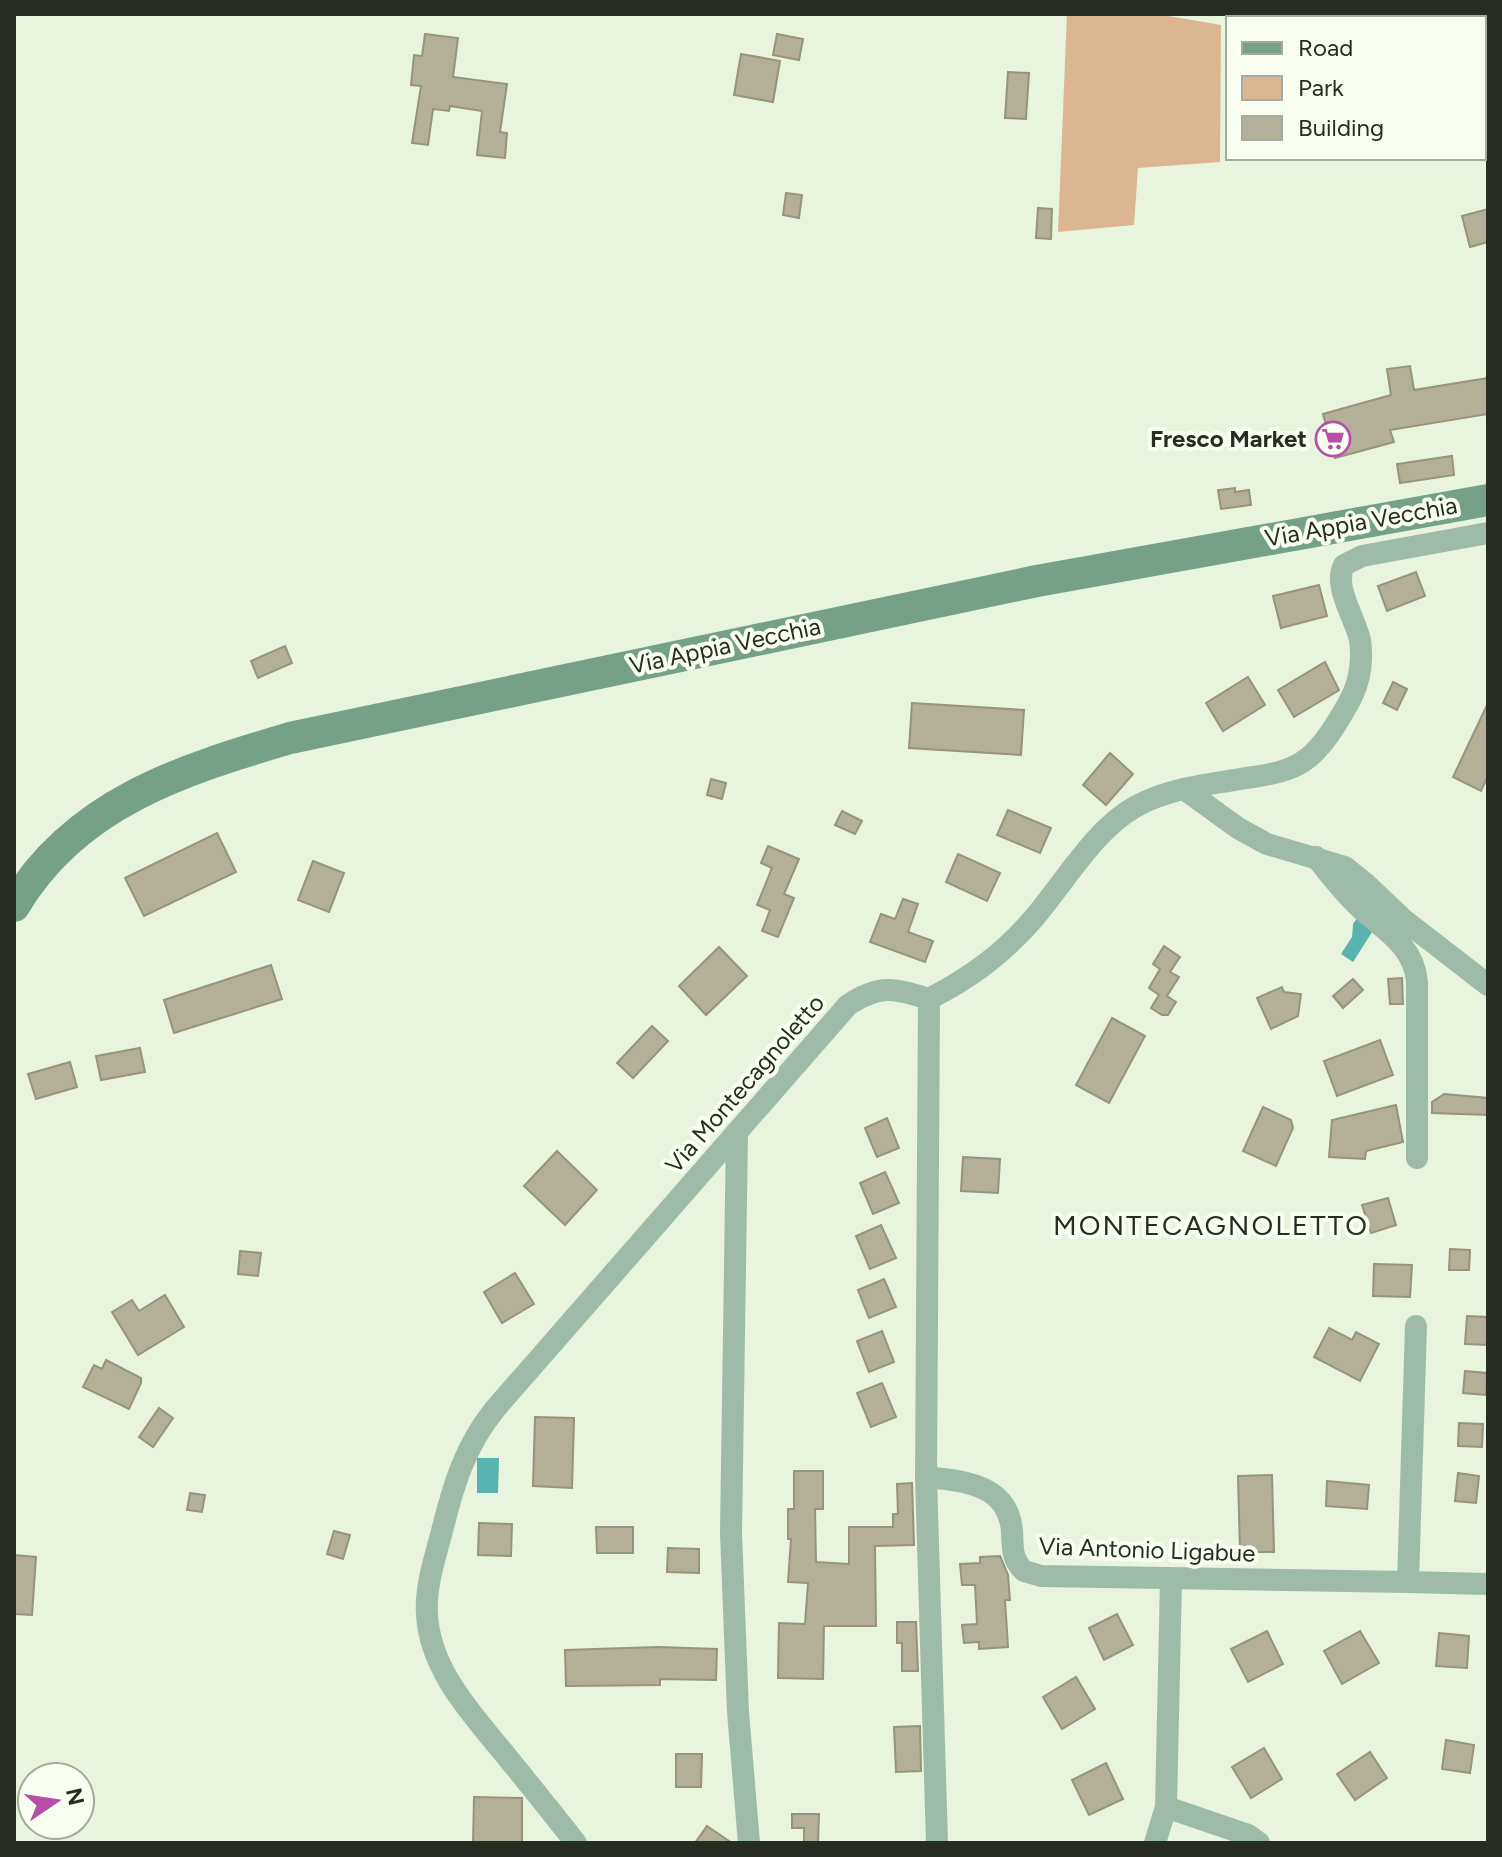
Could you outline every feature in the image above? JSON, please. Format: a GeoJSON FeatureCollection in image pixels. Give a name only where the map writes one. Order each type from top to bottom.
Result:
{"type":"FeatureCollection","features":[{"type":"Feature","properties":{"kind":"main road","name":"Via Appia Vecchia"},"geometry":{"type":"LineString","coordinates":[[15,902],[61,848],[88,823],[119,802],[172,777],[290,738],[1037,581],[1488,500]]}},
{"type":"Feature","properties":{"kind":"street"},"geometry":{"type":"LineString","coordinates":[[937,1843],[926,1477],[929,999],[971,976],[1012,941],[1116,821],[1138,805],[1184,789],[1283,772],[1310,756],[1325,740],[1350,700],[1361,667],[1358,632],[1340,578],[1347,562],[1362,556],[1488,533]]}},
{"type":"Feature","properties":{"kind":"street"},"geometry":{"type":"LineString","coordinates":[[1184,789],[1252,837],[1351,871],[1415,930],[1488,985]]}},
{"type":"Feature","properties":{"kind":"street"},"geometry":{"type":"LineString","coordinates":[[1316,857],[1349,896],[1401,942],[1413,959],[1417,982],[1417,1158]]}},
{"type":"Feature","properties":{"kind":"street","name":"Via Montecagnoletto"},"geometry":{"type":"LineString","coordinates":[[576,1843],[452,1686],[432,1644],[427,1603],[450,1496],[468,1448],[495,1409],[848,1005],[860,997],[885,989],[901,990],[929,999]]}},
{"type":"Feature","properties":{"kind":"street"},"geometry":{"type":"LineString","coordinates":[[737,1132],[731,1533],[737,1699],[749,1843]]}},
{"type":"Feature","properties":{"kind":"street"},"geometry":{"type":"LineString","coordinates":[[1408,1582],[1416,1326]]}},
{"type":"Feature","properties":{"kind":"street","name":"Via Antonio Ligabue"},"geometry":{"type":"LineString","coordinates":[[926,1477],[979,1485],[1000,1498],[1011,1520],[1016,1561],[1030,1574],[1488,1584]]}},
{"type":"Feature","properties":{"kind":"street"},"geometry":{"type":"LineString","coordinates":[[1155,1843],[1166,1807],[1171,1579]]}},
{"type":"Feature","properties":{"kind":"street"},"geometry":{"type":"LineString","coordinates":[[1166,1807],[1248,1835],[1259,1843]]}},
{"type":"Feature","properties":{"kind":"green space"},"geometry":{"type":"Polygon","coordinates":[[[1067,14],[1157,14],[1221,25],[1220,162],[1138,168],[1134,225],[1058,232],[1067,14]]]}},
{"type":"Feature","properties":{"kind":"water"},"geometry":{"type":"Polygon","coordinates":[[[1358,917],[1374,929],[1353,962],[1341,954],[1352,937],[1353,924],[1358,917]]]}},
{"type":"Feature","properties":{"kind":"water"},"geometry":{"type":"Polygon","coordinates":[[[477,1458],[499,1458],[498,1493],[477,1493],[477,1458]]]}},
{"type":"Feature","properties":{"kind":"building"},"geometry":{"type":"Polygon","coordinates":[[[425,34],[458,38],[453,77],[507,84],[500,132],[507,133],[505,158],[477,155],[482,111],[450,106],[449,111],[433,109],[428,145],[412,143],[421,86],[411,85],[414,55],[422,56],[425,34]]]}},
{"type":"Feature","properties":{"kind":"building"},"geometry":{"type":"Polygon","coordinates":[[[777,34],[803,39],[799,60],[773,55],[777,34]]]}},
{"type":"Feature","properties":{"kind":"building"},"geometry":{"type":"Polygon","coordinates":[[[741,54],[780,61],[773,102],[734,95],[741,54]]]}},
{"type":"Feature","properties":{"kind":"building"},"geometry":{"type":"Polygon","coordinates":[[[1008,72],[1029,73],[1026,119],[1005,118],[1008,72]]]}},
{"type":"Feature","properties":{"kind":"building"},"geometry":{"type":"Polygon","coordinates":[[[786,193],[802,195],[799,218],[783,215],[786,193]]]}},
{"type":"Feature","properties":{"kind":"building"},"geometry":{"type":"Polygon","coordinates":[[[1038,208],[1052,209],[1051,239],[1036,238],[1038,208]]]}},
{"type":"Feature","properties":{"kind":"building"},"geometry":{"type":"Polygon","coordinates":[[[1488,209],[1488,242],[1470,247],[1462,216],[1488,209]]]}},
{"type":"Feature","properties":{"kind":"building"},"geometry":{"type":"Polygon","coordinates":[[[1410,366],[1414,390],[1488,378],[1488,414],[1390,430],[1394,442],[1335,458],[1323,414],[1391,395],[1387,369],[1410,366]]]}},
{"type":"Feature","properties":{"kind":"building"},"geometry":{"type":"Polygon","coordinates":[[[1452,456],[1454,475],[1400,483],[1397,464],[1452,456]]]}},
{"type":"Feature","properties":{"kind":"building"},"geometry":{"type":"Polygon","coordinates":[[[1235,488],[1235,492],[1249,490],[1251,505],[1221,509],[1218,490],[1235,488]]]}},
{"type":"Feature","properties":{"kind":"building"},"geometry":{"type":"Polygon","coordinates":[[[1416,572],[1425,596],[1387,611],[1378,586],[1416,572]]]}},
{"type":"Feature","properties":{"kind":"building"},"geometry":{"type":"Polygon","coordinates":[[[1319,585],[1327,616],[1281,628],[1273,596],[1319,585]]]}},
{"type":"Feature","properties":{"kind":"building"},"geometry":{"type":"Polygon","coordinates":[[[285,646],[292,663],[258,678],[251,661],[285,646]]]}},
{"type":"Feature","properties":{"kind":"building"},"geometry":{"type":"Polygon","coordinates":[[[1325,662],[1339,690],[1294,717],[1278,690],[1325,662]]]}},
{"type":"Feature","properties":{"kind":"building"},"geometry":{"type":"Polygon","coordinates":[[[1248,677],[1265,705],[1223,731],[1206,703],[1248,677]]]}},
{"type":"Feature","properties":{"kind":"building"},"geometry":{"type":"Polygon","coordinates":[[[1393,682],[1407,689],[1397,710],[1383,703],[1393,682]]]}},
{"type":"Feature","properties":{"kind":"building"},"geometry":{"type":"Polygon","coordinates":[[[912,703],[1024,710],[1021,755],[909,748],[912,703]]]}},
{"type":"Feature","properties":{"kind":"building"},"geometry":{"type":"Polygon","coordinates":[[[1488,703],[1488,776],[1481,791],[1453,777],[1488,703]]]}},
{"type":"Feature","properties":{"kind":"building"},"geometry":{"type":"Polygon","coordinates":[[[1110,753],[1133,774],[1106,805],[1083,785],[1110,753]]]}},
{"type":"Feature","properties":{"kind":"building"},"geometry":{"type":"Polygon","coordinates":[[[711,779],[726,783],[722,799],[707,795],[711,779]]]}},
{"type":"Feature","properties":{"kind":"building"},"geometry":{"type":"Polygon","coordinates":[[[1008,810],[1051,828],[1040,853],[997,835],[1008,810]]]}},
{"type":"Feature","properties":{"kind":"building"},"geometry":{"type":"Polygon","coordinates":[[[842,811],[862,821],[855,834],[835,825],[842,811]]]}},
{"type":"Feature","properties":{"kind":"building"},"geometry":{"type":"Polygon","coordinates":[[[217,833],[236,872],[144,916],[125,878],[217,833]]]}},
{"type":"Feature","properties":{"kind":"building"},"geometry":{"type":"Polygon","coordinates":[[[768,846],[799,859],[784,894],[794,898],[778,937],[762,931],[770,910],[757,905],[772,868],[761,863],[768,846]]]}},
{"type":"Feature","properties":{"kind":"building"},"geometry":{"type":"Polygon","coordinates":[[[958,854],[1000,873],[987,901],[946,882],[958,854]]]}},
{"type":"Feature","properties":{"kind":"building"},"geometry":{"type":"Polygon","coordinates":[[[313,861],[344,873],[329,912],[298,900],[313,861]]]}},
{"type":"Feature","properties":{"kind":"building"},"geometry":{"type":"Polygon","coordinates":[[[903,899],[918,904],[908,932],[933,941],[925,962],[870,942],[881,914],[895,919],[903,899]]]}},
{"type":"Feature","properties":{"kind":"building"},"geometry":{"type":"Polygon","coordinates":[[[1164,946],[1180,957],[1170,972],[1179,977],[1167,996],[1176,1002],[1168,1015],[1151,1008],[1159,995],[1149,988],[1160,969],[1153,964],[1164,946]]]}},
{"type":"Feature","properties":{"kind":"building"},"geometry":{"type":"Polygon","coordinates":[[[719,947],[747,976],[706,1015],[679,986],[719,947]]]}},
{"type":"Feature","properties":{"kind":"building"},"geometry":{"type":"Polygon","coordinates":[[[271,965],[282,999],[174,1033],[164,1000],[271,965]]]}},
{"type":"Feature","properties":{"kind":"building"},"geometry":{"type":"Polygon","coordinates":[[[1402,978],[1403,1004],[1390,1004],[1388,979],[1402,978]]]}},
{"type":"Feature","properties":{"kind":"building"},"geometry":{"type":"Polygon","coordinates":[[[1353,979],[1363,990],[1343,1008],[1333,996],[1353,979]]]}},
{"type":"Feature","properties":{"kind":"building"},"geometry":{"type":"Polygon","coordinates":[[[1282,987],[1284,992],[1301,994],[1298,1016],[1271,1029],[1257,998],[1282,987]]]}},
{"type":"Feature","properties":{"kind":"building"},"geometry":{"type":"Polygon","coordinates":[[[1112,1018],[1145,1036],[1109,1103],[1076,1085],[1112,1018]]]}},
{"type":"Feature","properties":{"kind":"building"},"geometry":{"type":"Polygon","coordinates":[[[652,1026],[668,1041],[633,1078],[617,1063],[652,1026]]]}},
{"type":"Feature","properties":{"kind":"building"},"geometry":{"type":"Polygon","coordinates":[[[1380,1040],[1393,1075],[1337,1096],[1324,1061],[1380,1040]]]}},
{"type":"Feature","properties":{"kind":"building"},"geometry":{"type":"Polygon","coordinates":[[[140,1048],[145,1072],[101,1080],[96,1056],[140,1048]]]}},
{"type":"Feature","properties":{"kind":"building"},"geometry":{"type":"Polygon","coordinates":[[[70,1062],[77,1087],[36,1099],[28,1074],[70,1062]]]}},
{"type":"Feature","properties":{"kind":"building"},"geometry":{"type":"Polygon","coordinates":[[[1444,1094],[1488,1098],[1488,1115],[1432,1113],[1432,1102],[1444,1094]]]}},
{"type":"Feature","properties":{"kind":"building"},"geometry":{"type":"Polygon","coordinates":[[[1396,1105],[1403,1142],[1366,1151],[1365,1159],[1329,1157],[1332,1120],[1396,1105]]]}},
{"type":"Feature","properties":{"kind":"building"},"geometry":{"type":"Polygon","coordinates":[[[1263,1107],[1291,1120],[1293,1128],[1276,1166],[1243,1151],[1263,1107]]]}},
{"type":"Feature","properties":{"kind":"building"},"geometry":{"type":"Polygon","coordinates":[[[887,1118],[899,1148],[877,1157],[865,1128],[887,1118]]]}},
{"type":"Feature","properties":{"kind":"building"},"geometry":{"type":"Polygon","coordinates":[[[557,1151],[597,1190],[565,1225],[524,1186],[557,1151]]]}},
{"type":"Feature","properties":{"kind":"building"},"geometry":{"type":"Polygon","coordinates":[[[963,1157],[1000,1159],[998,1193],[961,1191],[963,1157]]]}},
{"type":"Feature","properties":{"kind":"building"},"geometry":{"type":"Polygon","coordinates":[[[885,1172],[899,1203],[873,1214],[860,1183],[885,1172]]]}},
{"type":"Feature","properties":{"kind":"building"},"geometry":{"type":"Polygon","coordinates":[[[1388,1198],[1396,1225],[1371,1233],[1362,1205],[1388,1198]]]}},
{"type":"Feature","properties":{"kind":"building"},"geometry":{"type":"Polygon","coordinates":[[[881,1225],[896,1258],[870,1269],[856,1236],[881,1225]]]}},
{"type":"Feature","properties":{"kind":"building"},"geometry":{"type":"Polygon","coordinates":[[[1450,1249],[1470,1250],[1469,1270],[1449,1270],[1450,1249]]]}},
{"type":"Feature","properties":{"kind":"building"},"geometry":{"type":"Polygon","coordinates":[[[240,1251],[261,1253],[258,1276],[238,1274],[240,1251]]]}},
{"type":"Feature","properties":{"kind":"building"},"geometry":{"type":"Polygon","coordinates":[[[1374,1264],[1412,1265],[1410,1297],[1373,1296],[1374,1264]]]}},
{"type":"Feature","properties":{"kind":"building"},"geometry":{"type":"Polygon","coordinates":[[[515,1273],[534,1304],[502,1323],[484,1292],[515,1273]]]}},
{"type":"Feature","properties":{"kind":"building"},"geometry":{"type":"Polygon","coordinates":[[[884,1279],[896,1307],[869,1318],[858,1290],[884,1279]]]}},
{"type":"Feature","properties":{"kind":"building"},"geometry":{"type":"Polygon","coordinates":[[[165,1295],[184,1327],[138,1355],[112,1312],[132,1300],[139,1311],[165,1295]]]}},
{"type":"Feature","properties":{"kind":"building"},"geometry":{"type":"Polygon","coordinates":[[[1467,1316],[1488,1317],[1488,1345],[1465,1344],[1467,1316]]]}},
{"type":"Feature","properties":{"kind":"building"},"geometry":{"type":"Polygon","coordinates":[[[1329,1328],[1352,1340],[1356,1332],[1379,1344],[1360,1381],[1314,1357],[1329,1328]]]}},
{"type":"Feature","properties":{"kind":"building"},"geometry":{"type":"Polygon","coordinates":[[[882,1331],[894,1362],[869,1372],[857,1341],[882,1331]]]}},
{"type":"Feature","properties":{"kind":"building"},"geometry":{"type":"Polygon","coordinates":[[[106,1360],[141,1378],[129,1409],[83,1387],[94,1365],[102,1369],[106,1360]]]}},
{"type":"Feature","properties":{"kind":"building"},"geometry":{"type":"Polygon","coordinates":[[[1465,1371],[1487,1373],[1486,1395],[1463,1393],[1465,1371]]]}},
{"type":"Feature","properties":{"kind":"building"},"geometry":{"type":"Polygon","coordinates":[[[882,1383],[896,1417],[871,1427],[857,1393],[882,1383]]]}},
{"type":"Feature","properties":{"kind":"building"},"geometry":{"type":"Polygon","coordinates":[[[159,1408],[173,1418],[153,1447],[139,1437],[159,1408]]]}},
{"type":"Feature","properties":{"kind":"building"},"geometry":{"type":"Polygon","coordinates":[[[535,1417],[574,1418],[572,1488],[533,1486],[535,1417]]]}},
{"type":"Feature","properties":{"kind":"building"},"geometry":{"type":"Polygon","coordinates":[[[1459,1423],[1483,1424],[1482,1447],[1458,1446],[1459,1423]]]}},
{"type":"Feature","properties":{"kind":"building"},"geometry":{"type":"Polygon","coordinates":[[[794,1471],[823,1471],[823,1509],[815,1509],[816,1562],[849,1564],[849,1527],[893,1527],[893,1514],[898,1514],[897,1484],[912,1483],[914,1545],[875,1546],[876,1626],[824,1626],[823,1679],[778,1678],[779,1623],[805,1624],[808,1583],[788,1582],[791,1539],[788,1539],[788,1509],[794,1509],[794,1471]]]}},
{"type":"Feature","properties":{"kind":"building"},"geometry":{"type":"Polygon","coordinates":[[[1458,1473],[1479,1476],[1476,1503],[1455,1501],[1458,1473]]]}},
{"type":"Feature","properties":{"kind":"building"},"geometry":{"type":"Polygon","coordinates":[[[1272,1475],[1274,1552],[1240,1552],[1238,1476],[1272,1475]]]}},
{"type":"Feature","properties":{"kind":"building"},"geometry":{"type":"Polygon","coordinates":[[[1327,1481],[1369,1485],[1367,1509],[1326,1506],[1327,1481]]]}},
{"type":"Feature","properties":{"kind":"building"},"geometry":{"type":"Polygon","coordinates":[[[190,1493],[205,1495],[202,1512],[187,1510],[190,1493]]]}},
{"type":"Feature","properties":{"kind":"building"},"geometry":{"type":"Polygon","coordinates":[[[479,1523],[512,1524],[511,1556],[478,1555],[479,1523]]]}},
{"type":"Feature","properties":{"kind":"building"},"geometry":{"type":"Polygon","coordinates":[[[596,1527],[633,1527],[633,1553],[597,1553],[596,1527]]]}},
{"type":"Feature","properties":{"kind":"building"},"geometry":{"type":"Polygon","coordinates":[[[334,1531],[350,1535],[343,1559],[327,1554],[334,1531]]]}},
{"type":"Feature","properties":{"kind":"building"},"geometry":{"type":"Polygon","coordinates":[[[668,1548],[699,1549],[699,1573],[667,1572],[668,1548]]]}},
{"type":"Feature","properties":{"kind":"building"},"geometry":{"type":"Polygon","coordinates":[[[14,1555],[36,1557],[32,1615],[14,1614],[14,1555]]]}},
{"type":"Feature","properties":{"kind":"building"},"geometry":{"type":"Polygon","coordinates":[[[1000,1556],[1008,1575],[1010,1600],[1005,1600],[1008,1647],[979,1649],[979,1642],[964,1643],[962,1625],[977,1624],[975,1585],[962,1585],[960,1564],[980,1563],[980,1557],[1000,1556]]]}},
{"type":"Feature","properties":{"kind":"building"},"geometry":{"type":"Polygon","coordinates":[[[1117,1614],[1133,1645],[1104,1660],[1089,1628],[1117,1614]]]}},
{"type":"Feature","properties":{"kind":"building"},"geometry":{"type":"Polygon","coordinates":[[[897,1622],[916,1622],[918,1671],[902,1671],[902,1643],[897,1643],[897,1622]]]}},
{"type":"Feature","properties":{"kind":"building"},"geometry":{"type":"Polygon","coordinates":[[[1267,1631],[1283,1664],[1248,1682],[1231,1649],[1267,1631]]]}},
{"type":"Feature","properties":{"kind":"building"},"geometry":{"type":"Polygon","coordinates":[[[1360,1631],[1379,1663],[1342,1684],[1324,1651],[1360,1631]]]}},
{"type":"Feature","properties":{"kind":"building"},"geometry":{"type":"Polygon","coordinates":[[[1439,1633],[1469,1636],[1467,1668],[1436,1666],[1439,1633]]]}},
{"type":"Feature","properties":{"kind":"building"},"geometry":{"type":"Polygon","coordinates":[[[717,1649],[716,1680],[660,1679],[660,1685],[566,1686],[565,1650],[717,1649]]]}},
{"type":"Feature","properties":{"kind":"building"},"geometry":{"type":"Polygon","coordinates":[[[1076,1677],[1095,1709],[1062,1729],[1043,1697],[1076,1677]]]}},
{"type":"Feature","properties":{"kind":"building"},"geometry":{"type":"Polygon","coordinates":[[[920,1726],[921,1771],[896,1772],[894,1727],[920,1726]]]}},
{"type":"Feature","properties":{"kind":"building"},"geometry":{"type":"Polygon","coordinates":[[[1446,1740],[1474,1745],[1470,1773],[1442,1769],[1446,1740]]]}},
{"type":"Feature","properties":{"kind":"building"},"geometry":{"type":"Polygon","coordinates":[[[1264,1748],[1282,1779],[1251,1798],[1232,1767],[1264,1748]]]}},
{"type":"Feature","properties":{"kind":"building"},"geometry":{"type":"Polygon","coordinates":[[[1370,1752],[1387,1778],[1355,1800],[1337,1774],[1370,1752]]]}},
{"type":"Feature","properties":{"kind":"building"},"geometry":{"type":"Polygon","coordinates":[[[676,1754],[702,1754],[701,1787],[676,1787],[676,1754]]]}},
{"type":"Feature","properties":{"kind":"building"},"geometry":{"type":"Polygon","coordinates":[[[1106,1763],[1123,1799],[1089,1815],[1072,1780],[1106,1763]]]}},
{"type":"Feature","properties":{"kind":"building"},"geometry":{"type":"Polygon","coordinates":[[[474,1797],[522,1798],[522,1843],[473,1843],[474,1797]]]}},
{"type":"Feature","properties":{"kind":"building"},"geometry":{"type":"Polygon","coordinates":[[[792,1814],[819,1814],[818,1843],[804,1843],[804,1828],[792,1828],[792,1814]]]}},
{"type":"Feature","properties":{"kind":"building"},"geometry":{"type":"Polygon","coordinates":[[[707,1826],[732,1843],[695,1843],[707,1826]]]}},
{"type":"Feature","properties":{"kind":"place","name":"Fresco Market"},"geometry":{"type":"Point","coordinates":[1333,439]}},
{"type":"Feature","properties":{"kind":"district","name":"MONTECAGNOLETTO"},"geometry":{"type":"Point","coordinates":[1211,1225]}}]}
